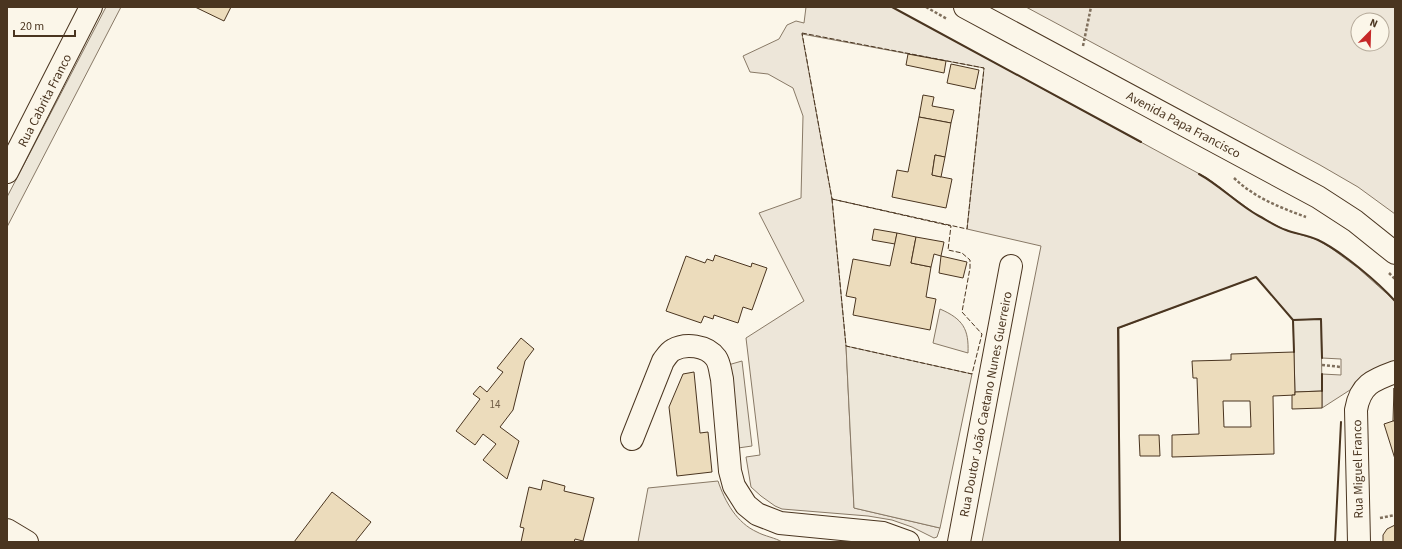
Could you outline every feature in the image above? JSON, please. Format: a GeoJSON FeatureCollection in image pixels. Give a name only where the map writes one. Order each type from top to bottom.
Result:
{"type":"FeatureCollection","features":[{"type":"Feature","properties":{"kind":"street","name":"Rua Cabrita Franco"},"geometry":{"type":"LineString","coordinates":[[7,172],[91,7]]}},
{"type":"Feature","properties":{"kind":"street","name":"Avenida Papa Francisco"},"geometry":{"type":"LineString","coordinates":[[965,7],[1172,117],[1324,201],[1355,221],[1395,253]]}},
{"type":"Feature","properties":{"kind":"street","name":"Rua Doutor João Caetano Nunes Guerreiro"},"geometry":{"type":"LineString","coordinates":[[959,542],[1011,266]]}},
{"type":"Feature","properties":{"kind":"street"},"geometry":{"type":"LineString","coordinates":[[632,440],[663,361],[671,351],[680,346],[688,346],[709,351],[719,364],[722,379],[730,471],[734,486],[746,505],[757,514],[780,523],[883,533],[908,542]]}},
{"type":"Feature","properties":{"kind":"street","name":"Rua Miguel Franco"},"geometry":{"type":"LineString","coordinates":[[1359,542],[1356,410],[1358,396],[1366,387],[1379,378],[1395,372]]}},
{"type":"Feature","properties":{"kind":"street"},"geometry":{"type":"LineString","coordinates":[[7,530],[27,542]]}},
{"type":"Feature","properties":{"kind":"path"},"geometry":{"type":"LineString","coordinates":[[1078,68],[1091,7]]}},
{"type":"Feature","properties":{"kind":"path"},"geometry":{"type":"LineString","coordinates":[[1322,365],[1341,367]]}},
{"type":"Feature","properties":{"kind":"shaded area"},"geometry":{"type":"Polygon","coordinates":[[[106,7],[121,7],[7,227],[7,197],[106,7]]]}},
{"type":"Feature","properties":{"kind":"shaded area"},"geometry":{"type":"Polygon","coordinates":[[[806,7],[892,7],[1207,178],[1257,215],[1285,230],[1318,240],[1358,268],[1395,301],[1395,361],[1322,408],[1322,374],[1341,375],[1341,359],[1322,358],[1321,319],[1293,320],[1256,277],[1119,328],[1120,542],[982,542],[1041,246],[967,229],[984,68],[802,34],[832,199],[846,346],[854,508],[940,528],[937,537],[934,538],[912,527],[892,520],[868,516],[782,509],[775,506],[751,487],[746,457],[760,455],[746,338],[804,301],[759,213],[801,198],[803,116],[793,88],[768,74],[750,72],[743,56],[779,39],[787,25],[796,21],[804,23],[806,7]]]}},
{"type":"Feature","properties":{"kind":"shaded area"},"geometry":{"type":"Polygon","coordinates":[[[1026,7],[1395,7],[1395,214],[1358,187],[1320,165],[1026,7]]]}},
{"type":"Feature","properties":{"kind":"shaded area"},"geometry":{"type":"Polygon","coordinates":[[[940,309],[954,317],[963,326],[966,331],[968,353],[933,343],[940,309]]]}},
{"type":"Feature","properties":{"kind":"shaded area"},"geometry":{"type":"Polygon","coordinates":[[[1321,319],[1322,391],[1295,392],[1293,320],[1321,319]]]}},
{"type":"Feature","properties":{"kind":"shaded area"},"geometry":{"type":"Polygon","coordinates":[[[846,346],[972,374],[940,528],[854,508],[846,346]]]}},
{"type":"Feature","properties":{"kind":"shaded area"},"geometry":{"type":"Polygon","coordinates":[[[742,361],[752,446],[738,448],[728,365],[742,361]]]}},
{"type":"Feature","properties":{"kind":"shaded area"},"geometry":{"type":"Polygon","coordinates":[[[718,481],[728,504],[743,523],[760,533],[782,542],[638,542],[648,488],[718,481]]]}},
{"type":"Feature","properties":{"kind":"building"},"geometry":{"type":"Polygon","coordinates":[[[195,7],[231,7],[224,21],[195,7]]]}},
{"type":"Feature","properties":{"kind":"building"},"geometry":{"type":"Polygon","coordinates":[[[908,54],[946,61],[944,73],[906,65],[908,54]]]}},
{"type":"Feature","properties":{"kind":"building"},"geometry":{"type":"Polygon","coordinates":[[[951,64],[979,70],[975,89],[947,83],[951,64]]]}},
{"type":"Feature","properties":{"kind":"building"},"geometry":{"type":"Polygon","coordinates":[[[923,95],[934,97],[932,106],[954,110],[951,123],[919,117],[923,95]]]}},
{"type":"Feature","properties":{"kind":"building"},"geometry":{"type":"Polygon","coordinates":[[[919,117],[951,123],[945,157],[935,155],[932,175],[952,179],[946,208],[892,197],[897,170],[908,172],[919,117]]]}},
{"type":"Feature","properties":{"kind":"building"},"geometry":{"type":"Polygon","coordinates":[[[935,155],[945,157],[941,177],[932,175],[935,155]]]}},
{"type":"Feature","properties":{"kind":"building"},"geometry":{"type":"Polygon","coordinates":[[[874,229],[897,233],[895,244],[872,240],[874,229]]]}},
{"type":"Feature","properties":{"kind":"building"},"geometry":{"type":"Polygon","coordinates":[[[897,233],[916,237],[911,263],[931,267],[926,297],[936,299],[930,330],[853,315],[856,298],[846,296],[853,259],[890,266],[897,233]]]}},
{"type":"Feature","properties":{"kind":"building"},"geometry":{"type":"Polygon","coordinates":[[[916,237],[944,242],[941,256],[934,254],[931,267],[911,263],[916,237]]]}},
{"type":"Feature","properties":{"kind":"building"},"geometry":{"type":"Polygon","coordinates":[[[715,255],[751,267],[752,263],[767,268],[752,310],[743,307],[738,323],[714,315],[713,319],[704,316],[701,323],[666,311],[686,256],[705,263],[707,259],[713,261],[715,255]]]}},
{"type":"Feature","properties":{"kind":"building"},"geometry":{"type":"Polygon","coordinates":[[[941,256],[967,262],[963,278],[939,273],[941,256]]]}},
{"type":"Feature","properties":{"kind":"building"},"geometry":{"type":"Polygon","coordinates":[[[521,338],[534,349],[525,361],[513,410],[500,427],[519,441],[507,479],[483,460],[496,444],[483,434],[475,445],[456,431],[480,399],[473,394],[480,386],[487,392],[503,372],[497,368],[521,338]]]}},
{"type":"Feature","properties":{"kind":"building"},"geometry":{"type":"Polygon","coordinates":[[[1294,352],[1295,395],[1273,396],[1274,454],[1172,457],[1172,435],[1199,434],[1197,378],[1193,378],[1192,361],[1231,360],[1231,354],[1294,352]],[[1223,401],[1224,427],[1251,427],[1250,401],[1223,401]]]}},
{"type":"Feature","properties":{"kind":"building"},"geometry":{"type":"Polygon","coordinates":[[[694,372],[700,433],[708,432],[712,472],[677,476],[669,407],[683,374],[694,372]]]}},
{"type":"Feature","properties":{"kind":"building"},"geometry":{"type":"Polygon","coordinates":[[[1394,388],[1395,421],[1393,421],[1394,388]]]}},
{"type":"Feature","properties":{"kind":"building"},"geometry":{"type":"Polygon","coordinates":[[[1322,391],[1322,408],[1292,409],[1292,395],[1295,395],[1295,392],[1322,391]]]}},
{"type":"Feature","properties":{"kind":"building"},"geometry":{"type":"Polygon","coordinates":[[[1395,421],[1395,459],[1384,424],[1395,421]]]}},
{"type":"Feature","properties":{"kind":"building"},"geometry":{"type":"Polygon","coordinates":[[[1139,435],[1159,435],[1160,456],[1140,456],[1139,435]]]}},
{"type":"Feature","properties":{"kind":"building"},"geometry":{"type":"Polygon","coordinates":[[[543,480],[565,486],[564,491],[594,498],[583,541],[575,539],[574,542],[521,542],[524,528],[520,527],[529,487],[541,490],[543,480]]]}},
{"type":"Feature","properties":{"kind":"building"},"geometry":{"type":"Polygon","coordinates":[[[332,492],[371,522],[355,542],[294,542],[332,492]]]}},
{"type":"Feature","properties":{"kind":"building"},"geometry":{"type":"Polygon","coordinates":[[[1395,525],[1395,542],[1383,542],[1383,535],[1387,529],[1395,525]]]}},
{"type":"Feature","properties":{"kind":"fence"},"geometry":{"type":"LineString","coordinates":[[802,33],[984,68],[967,229],[832,199],[802,33]]}},
{"type":"Feature","properties":{"kind":"fence"},"geometry":{"type":"LineString","coordinates":[[832,199],[951,226],[948,250],[962,253],[970,260],[970,268],[962,312],[982,334],[972,374],[846,346],[832,199]]}},
{"type":"Feature","properties":{"kind":"wall"},"geometry":{"type":"LineString","coordinates":[[892,7],[1141,142]]}},
{"type":"Feature","properties":{"kind":"wall"},"geometry":{"type":"LineString","coordinates":[[1199,174],[1215,184],[1236,201],[1272,224],[1283,229],[1314,238],[1327,245],[1348,259],[1369,276],[1395,301]]}},
{"type":"Feature","properties":{"kind":"wall"},"geometry":{"type":"LineString","coordinates":[[1120,542],[1118,328],[1256,277],[1293,320],[1294,352]]}},
{"type":"Feature","properties":{"kind":"wall"},"geometry":{"type":"LineString","coordinates":[[1293,320],[1321,319],[1322,358]]}},
{"type":"Feature","properties":{"kind":"wall"},"geometry":{"type":"LineString","coordinates":[[1322,374],[1322,391]]}},
{"type":"Feature","properties":{"kind":"wall"},"geometry":{"type":"LineString","coordinates":[[1335,542],[1341,422]]}}]}
